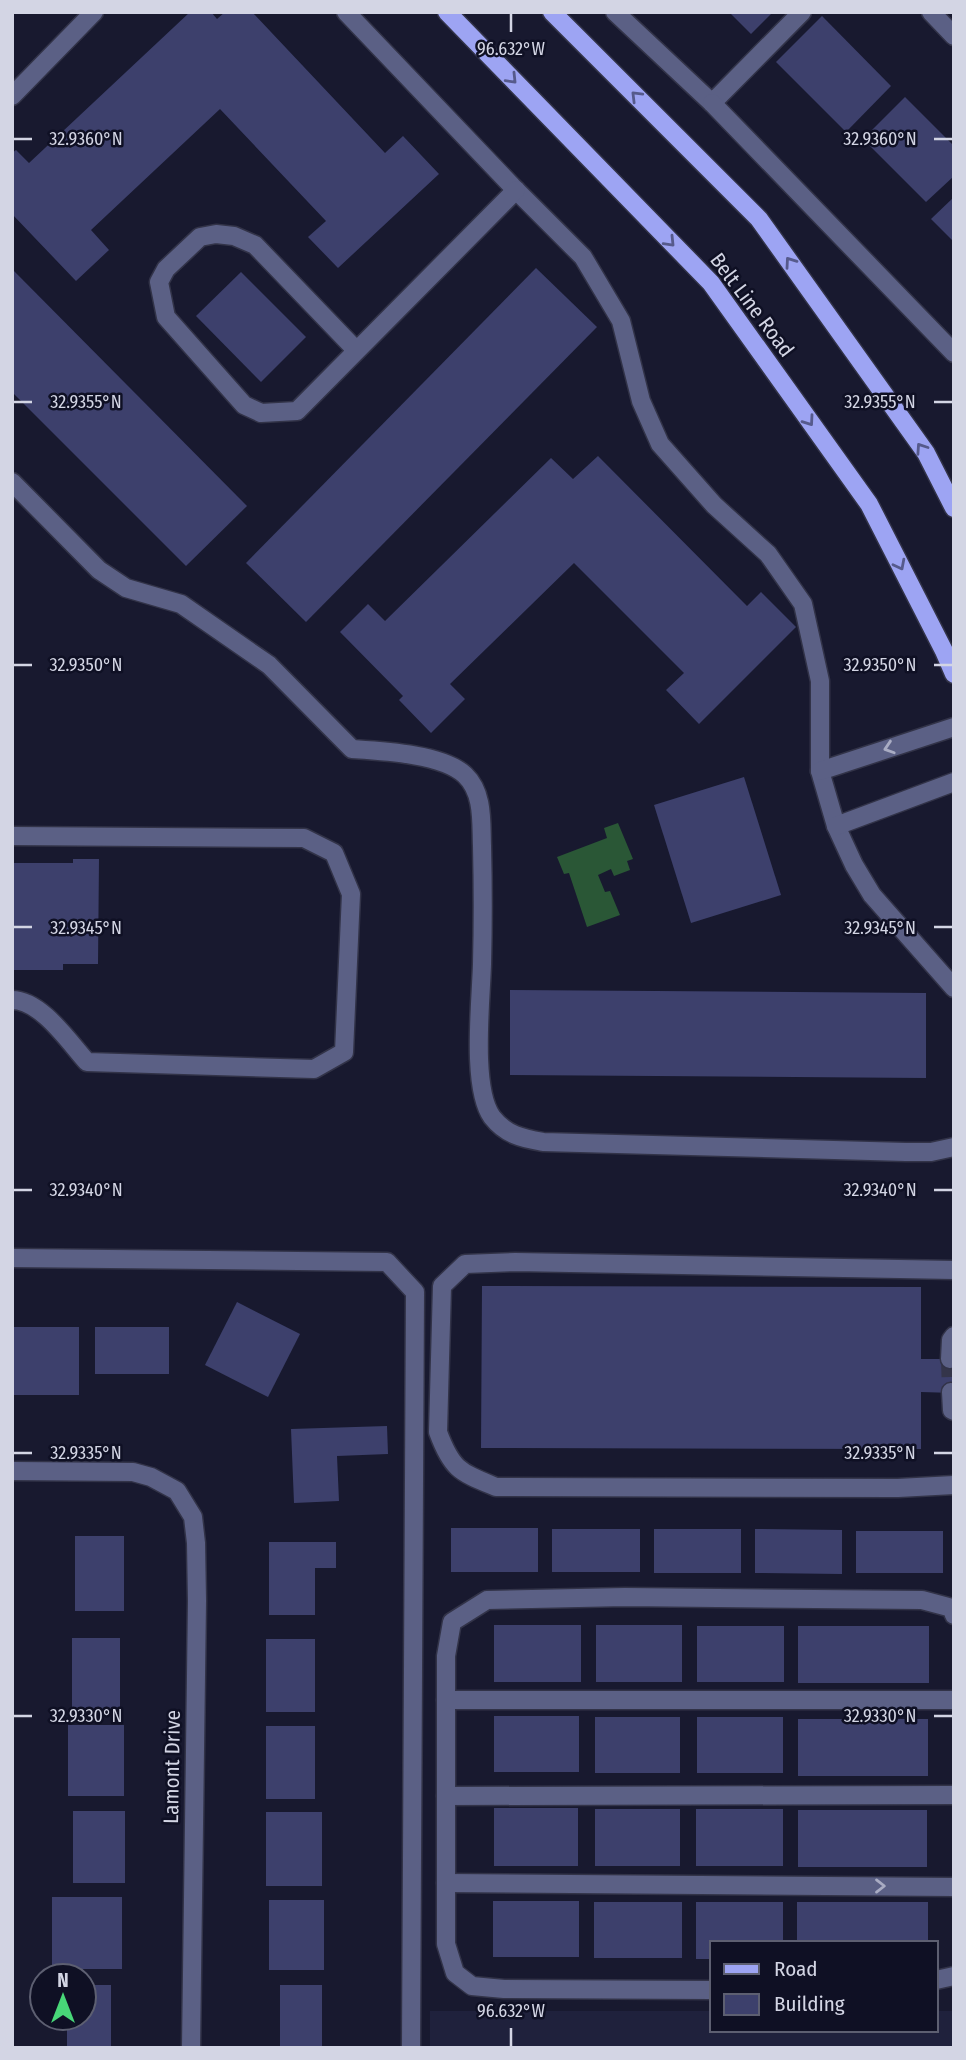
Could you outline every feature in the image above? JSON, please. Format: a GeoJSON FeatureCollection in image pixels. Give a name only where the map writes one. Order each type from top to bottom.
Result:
{"type":"FeatureCollection","features":[{"type":"Feature","properties":{"kind":"main road","name":"Belt Line Road"},"geometry":{"type":"LineString","coordinates":[[447,12],[711,283],[869,504],[954,674]]}},
{"type":"Feature","properties":{"kind":"main road"},"geometry":{"type":"LineString","coordinates":[[552,12],[759,219],[926,453],[954,508]]}},
{"type":"Feature","properties":{"kind":"street"},"geometry":{"type":"LineString","coordinates":[[12,96],[94,12]]}},
{"type":"Feature","properties":{"kind":"street"},"geometry":{"type":"LineString","coordinates":[[346,12],[583,257],[621,321],[641,401],[660,444],[715,505],[768,554],[803,604],[820,681],[820,771],[836,826],[872,895],[954,988]]}},
{"type":"Feature","properties":{"kind":"street"},"geometry":{"type":"LineString","coordinates":[[615,12],[712,103],[954,353]]}},
{"type":"Feature","properties":{"kind":"street"},"geometry":{"type":"LineString","coordinates":[[712,103],[802,12]]}},
{"type":"Feature","properties":{"kind":"street"},"geometry":{"type":"LineString","coordinates":[[931,12],[954,36]]}},
{"type":"Feature","properties":{"kind":"street"},"geometry":{"type":"LineString","coordinates":[[356,350],[256,245],[234,236],[216,234],[200,237],[166,269],[159,282],[166,317],[244,405],[261,413],[297,411],[516,190]]}},
{"type":"Feature","properties":{"kind":"street"},"geometry":{"type":"LineString","coordinates":[[12,482],[99,570],[126,588],[181,604],[269,665],[352,749],[375,750],[446,763],[466,776],[477,793],[481,812],[483,887],[480,1046],[483,1097],[492,1116],[513,1137],[543,1142],[906,1152],[931,1152],[954,1147]]}},
{"type":"Feature","properties":{"kind":"street"},"geometry":{"type":"LineString","coordinates":[[820,771],[954,727]]}},
{"type":"Feature","properties":{"kind":"street"},"geometry":{"type":"LineString","coordinates":[[836,826],[954,782]]}},
{"type":"Feature","properties":{"kind":"street"},"geometry":{"type":"LineString","coordinates":[[12,836],[304,838],[334,853],[351,894],[344,1052],[314,1069],[87,1062],[49,1018],[22,1000],[12,1000]]}},
{"type":"Feature","properties":{"kind":"street"},"geometry":{"type":"LineString","coordinates":[[12,1258],[387,1262],[415,1292],[411,2048]]}},
{"type":"Feature","properties":{"kind":"street"},"geometry":{"type":"LineString","coordinates":[[954,1270],[515,1262],[466,1264],[442,1286],[438,1432],[446,1454],[461,1472],[496,1487],[898,1488],[954,1485]]}},
{"type":"Feature","properties":{"kind":"street"},"geometry":{"type":"LineString","coordinates":[[950,1359],[951,1340],[954,1336]]}},
{"type":"Feature","properties":{"kind":"street"},"geometry":{"type":"LineString","coordinates":[[951,1392],[954,1411]]}},
{"type":"Feature","properties":{"kind":"street","name":"Lamont Drive"},"geometry":{"type":"LineString","coordinates":[[12,1471],[133,1472],[151,1477],[177,1491],[193,1517],[197,1601],[191,2048]]}},
{"type":"Feature","properties":{"kind":"street"},"geometry":{"type":"LineString","coordinates":[[710,1990],[504,1989],[472,1986],[455,1973],[446,1944],[446,1656],[452,1622],[487,1600],[625,1597],[922,1600],[952,1608],[954,1615]]}},
{"type":"Feature","properties":{"kind":"street"},"geometry":{"type":"LineString","coordinates":[[446,1700],[954,1700]]}},
{"type":"Feature","properties":{"kind":"street"},"geometry":{"type":"LineString","coordinates":[[446,1796],[954,1795]]}},
{"type":"Feature","properties":{"kind":"street"},"geometry":{"type":"LineString","coordinates":[[446,1883],[954,1887]]}},
{"type":"Feature","properties":{"kind":"shaded area"},"geometry":{"type":"Polygon","coordinates":[[[618,823],[633,859],[627,861],[630,870],[614,876],[611,869],[598,875],[605,892],[610,891],[620,915],[587,927],[569,873],[564,874],[557,857],[607,838],[604,828],[618,823]]]}},
{"type":"Feature","properties":{"kind":"shaded area"},"geometry":{"type":"Polygon","coordinates":[[[430,2011],[710,2011],[710,2032],[938,2032],[938,2011],[954,2011],[954,2048],[430,2048],[430,2011]]]}},
{"type":"Feature","properties":{"kind":"building"},"geometry":{"type":"Polygon","coordinates":[[[190,12],[211,12],[217,19],[225,12],[252,12],[385,153],[403,136],[439,174],[338,268],[308,237],[326,221],[220,109],[91,230],[109,250],[76,281],[12,214],[12,153],[16,150],[29,163],[190,12]]]}},
{"type":"Feature","properties":{"kind":"building"},"geometry":{"type":"Polygon","coordinates":[[[729,12],[773,12],[751,34],[729,12]]]}},
{"type":"Feature","properties":{"kind":"building"},"geometry":{"type":"Polygon","coordinates":[[[822,16],[891,86],[846,132],[776,62],[822,16]]]}},
{"type":"Feature","properties":{"kind":"building"},"geometry":{"type":"Polygon","coordinates":[[[905,97],[954,146],[954,176],[926,202],[863,139],[905,97]]]}},
{"type":"Feature","properties":{"kind":"building"},"geometry":{"type":"Polygon","coordinates":[[[954,197],[954,242],[931,219],[954,197]]]}},
{"type":"Feature","properties":{"kind":"building"},"geometry":{"type":"Polygon","coordinates":[[[536,268],[597,327],[306,622],[246,563],[536,268]]]}},
{"type":"Feature","properties":{"kind":"building"},"geometry":{"type":"Polygon","coordinates":[[[12,269],[247,506],[186,566],[12,392],[12,269]]]}},
{"type":"Feature","properties":{"kind":"building"},"geometry":{"type":"Polygon","coordinates":[[[241,272],[306,337],[261,382],[196,316],[241,272]]]}},
{"type":"Feature","properties":{"kind":"building"},"geometry":{"type":"Polygon","coordinates":[[[598,456],[747,606],[761,592],[796,627],[699,724],[666,690],[684,673],[574,563],[450,684],[465,699],[431,733],[399,700],[403,696],[340,632],[368,604],[385,621],[551,458],[573,479],[598,456]]]}},
{"type":"Feature","properties":{"kind":"building"},"geometry":{"type":"Polygon","coordinates":[[[744,777],[781,895],[691,923],[654,805],[744,777]]]}},
{"type":"Feature","properties":{"kind":"building"},"geometry":{"type":"Polygon","coordinates":[[[73,859],[99,859],[98,964],[63,964],[63,970],[12,970],[12,863],[73,863],[73,859]]]}},
{"type":"Feature","properties":{"kind":"building"},"geometry":{"type":"Polygon","coordinates":[[[510,990],[926,993],[926,1078],[510,1075],[510,990]]]}},
{"type":"Feature","properties":{"kind":"building"},"geometry":{"type":"Polygon","coordinates":[[[482,1286],[921,1287],[921,1359],[954,1359],[954,1393],[921,1392],[921,1449],[481,1448],[482,1286]]]}},
{"type":"Feature","properties":{"kind":"building"},"geometry":{"type":"Polygon","coordinates":[[[237,1302],[300,1334],[268,1397],[205,1365],[237,1302]]]}},
{"type":"Feature","properties":{"kind":"building"},"geometry":{"type":"Polygon","coordinates":[[[12,1327],[79,1327],[79,1395],[12,1395],[12,1327]]]}},
{"type":"Feature","properties":{"kind":"building"},"geometry":{"type":"Polygon","coordinates":[[[95,1327],[169,1327],[169,1374],[95,1374],[95,1327]]]}},
{"type":"Feature","properties":{"kind":"building"},"geometry":{"type":"Polygon","coordinates":[[[387,1426],[388,1454],[337,1456],[339,1501],[294,1503],[291,1429],[387,1426]]]}},
{"type":"Feature","properties":{"kind":"building"},"geometry":{"type":"Polygon","coordinates":[[[451,1528],[538,1528],[538,1572],[451,1572],[451,1528]]]}},
{"type":"Feature","properties":{"kind":"building"},"geometry":{"type":"Polygon","coordinates":[[[552,1529],[640,1529],[640,1572],[552,1572],[552,1529]]]}},
{"type":"Feature","properties":{"kind":"building"},"geometry":{"type":"Polygon","coordinates":[[[654,1529],[741,1529],[741,1573],[654,1573],[654,1529]]]}},
{"type":"Feature","properties":{"kind":"building"},"geometry":{"type":"Polygon","coordinates":[[[755,1529],[842,1530],[842,1574],[755,1573],[755,1529]]]}},
{"type":"Feature","properties":{"kind":"building"},"geometry":{"type":"Polygon","coordinates":[[[856,1531],[943,1531],[943,1573],[856,1573],[856,1531]]]}},
{"type":"Feature","properties":{"kind":"building"},"geometry":{"type":"Polygon","coordinates":[[[75,1536],[124,1536],[124,1611],[75,1611],[75,1536]]]}},
{"type":"Feature","properties":{"kind":"building"},"geometry":{"type":"Polygon","coordinates":[[[269,1542],[336,1542],[336,1568],[315,1568],[315,1615],[269,1615],[269,1542]]]}},
{"type":"Feature","properties":{"kind":"building"},"geometry":{"type":"Polygon","coordinates":[[[494,1625],[581,1625],[581,1682],[494,1682],[494,1625]]]}},
{"type":"Feature","properties":{"kind":"building"},"geometry":{"type":"Polygon","coordinates":[[[596,1625],[682,1625],[682,1682],[596,1682],[596,1625]]]}},
{"type":"Feature","properties":{"kind":"building"},"geometry":{"type":"Polygon","coordinates":[[[697,1626],[784,1626],[784,1682],[697,1682],[697,1626]]]}},
{"type":"Feature","properties":{"kind":"building"},"geometry":{"type":"Polygon","coordinates":[[[798,1626],[929,1626],[929,1683],[798,1683],[798,1626]]]}},
{"type":"Feature","properties":{"kind":"building"},"geometry":{"type":"Polygon","coordinates":[[[72,1638],[120,1638],[120,1710],[72,1710],[72,1638]]]}},
{"type":"Feature","properties":{"kind":"building"},"geometry":{"type":"Polygon","coordinates":[[[266,1639],[315,1639],[315,1712],[266,1712],[266,1639]]]}},
{"type":"Feature","properties":{"kind":"building"},"geometry":{"type":"Polygon","coordinates":[[[494,1716],[579,1716],[579,1772],[494,1772],[494,1716]]]}},
{"type":"Feature","properties":{"kind":"building"},"geometry":{"type":"Polygon","coordinates":[[[595,1717],[680,1717],[680,1773],[595,1773],[595,1717]]]}},
{"type":"Feature","properties":{"kind":"building"},"geometry":{"type":"Polygon","coordinates":[[[697,1717],[783,1717],[783,1773],[697,1773],[697,1717]]]}},
{"type":"Feature","properties":{"kind":"building"},"geometry":{"type":"Polygon","coordinates":[[[798,1719],[928,1719],[928,1776],[798,1776],[798,1719]]]}},
{"type":"Feature","properties":{"kind":"building"},"geometry":{"type":"Polygon","coordinates":[[[68,1725],[124,1725],[124,1796],[68,1796],[68,1725]]]}},
{"type":"Feature","properties":{"kind":"building"},"geometry":{"type":"Polygon","coordinates":[[[266,1726],[315,1726],[315,1799],[266,1799],[266,1726]]]}},
{"type":"Feature","properties":{"kind":"building"},"geometry":{"type":"Polygon","coordinates":[[[494,1808],[578,1808],[578,1866],[494,1866],[494,1808]]]}},
{"type":"Feature","properties":{"kind":"building"},"geometry":{"type":"Polygon","coordinates":[[[595,1809],[680,1809],[680,1866],[595,1866],[595,1809]]]}},
{"type":"Feature","properties":{"kind":"building"},"geometry":{"type":"Polygon","coordinates":[[[696,1809],[783,1809],[783,1866],[696,1866],[696,1809]]]}},
{"type":"Feature","properties":{"kind":"building"},"geometry":{"type":"Polygon","coordinates":[[[798,1810],[927,1810],[927,1867],[798,1867],[798,1810]]]}},
{"type":"Feature","properties":{"kind":"building"},"geometry":{"type":"Polygon","coordinates":[[[73,1811],[125,1811],[125,1883],[73,1883],[73,1811]]]}},
{"type":"Feature","properties":{"kind":"building"},"geometry":{"type":"Polygon","coordinates":[[[266,1812],[322,1812],[322,1886],[266,1886],[266,1812]]]}},
{"type":"Feature","properties":{"kind":"building"},"geometry":{"type":"Polygon","coordinates":[[[52,1897],[122,1897],[122,1969],[98,1969],[98,1962],[52,1962],[52,1897]]]}},
{"type":"Feature","properties":{"kind":"building"},"geometry":{"type":"Polygon","coordinates":[[[269,1900],[324,1900],[324,1970],[269,1970],[269,1900]]]}},
{"type":"Feature","properties":{"kind":"building"},"geometry":{"type":"Polygon","coordinates":[[[493,1901],[579,1901],[579,1957],[493,1957],[493,1901]]]}},
{"type":"Feature","properties":{"kind":"building"},"geometry":{"type":"Polygon","coordinates":[[[594,1902],[682,1902],[682,1958],[594,1958],[594,1902]]]}},
{"type":"Feature","properties":{"kind":"building"},"geometry":{"type":"Polygon","coordinates":[[[696,1902],[783,1902],[783,1941],[710,1941],[710,1959],[696,1959],[696,1902]]]}},
{"type":"Feature","properties":{"kind":"building"},"geometry":{"type":"Polygon","coordinates":[[[797,1902],[928,1902],[928,1941],[797,1941],[797,1902]]]}},
{"type":"Feature","properties":{"kind":"building"},"geometry":{"type":"Polygon","coordinates":[[[98,1985],[111,1985],[111,2048],[67,2048],[67,2032],[98,2032],[98,1985]]]}},
{"type":"Feature","properties":{"kind":"building"},"geometry":{"type":"Polygon","coordinates":[[[280,1985],[322,1985],[322,2048],[280,2048],[280,1985]]]}},
{"type":"Feature","properties":{"kind":"tunnel"},"geometry":{"type":"LineString","coordinates":[[950,1359],[951,1392]]}}]}
